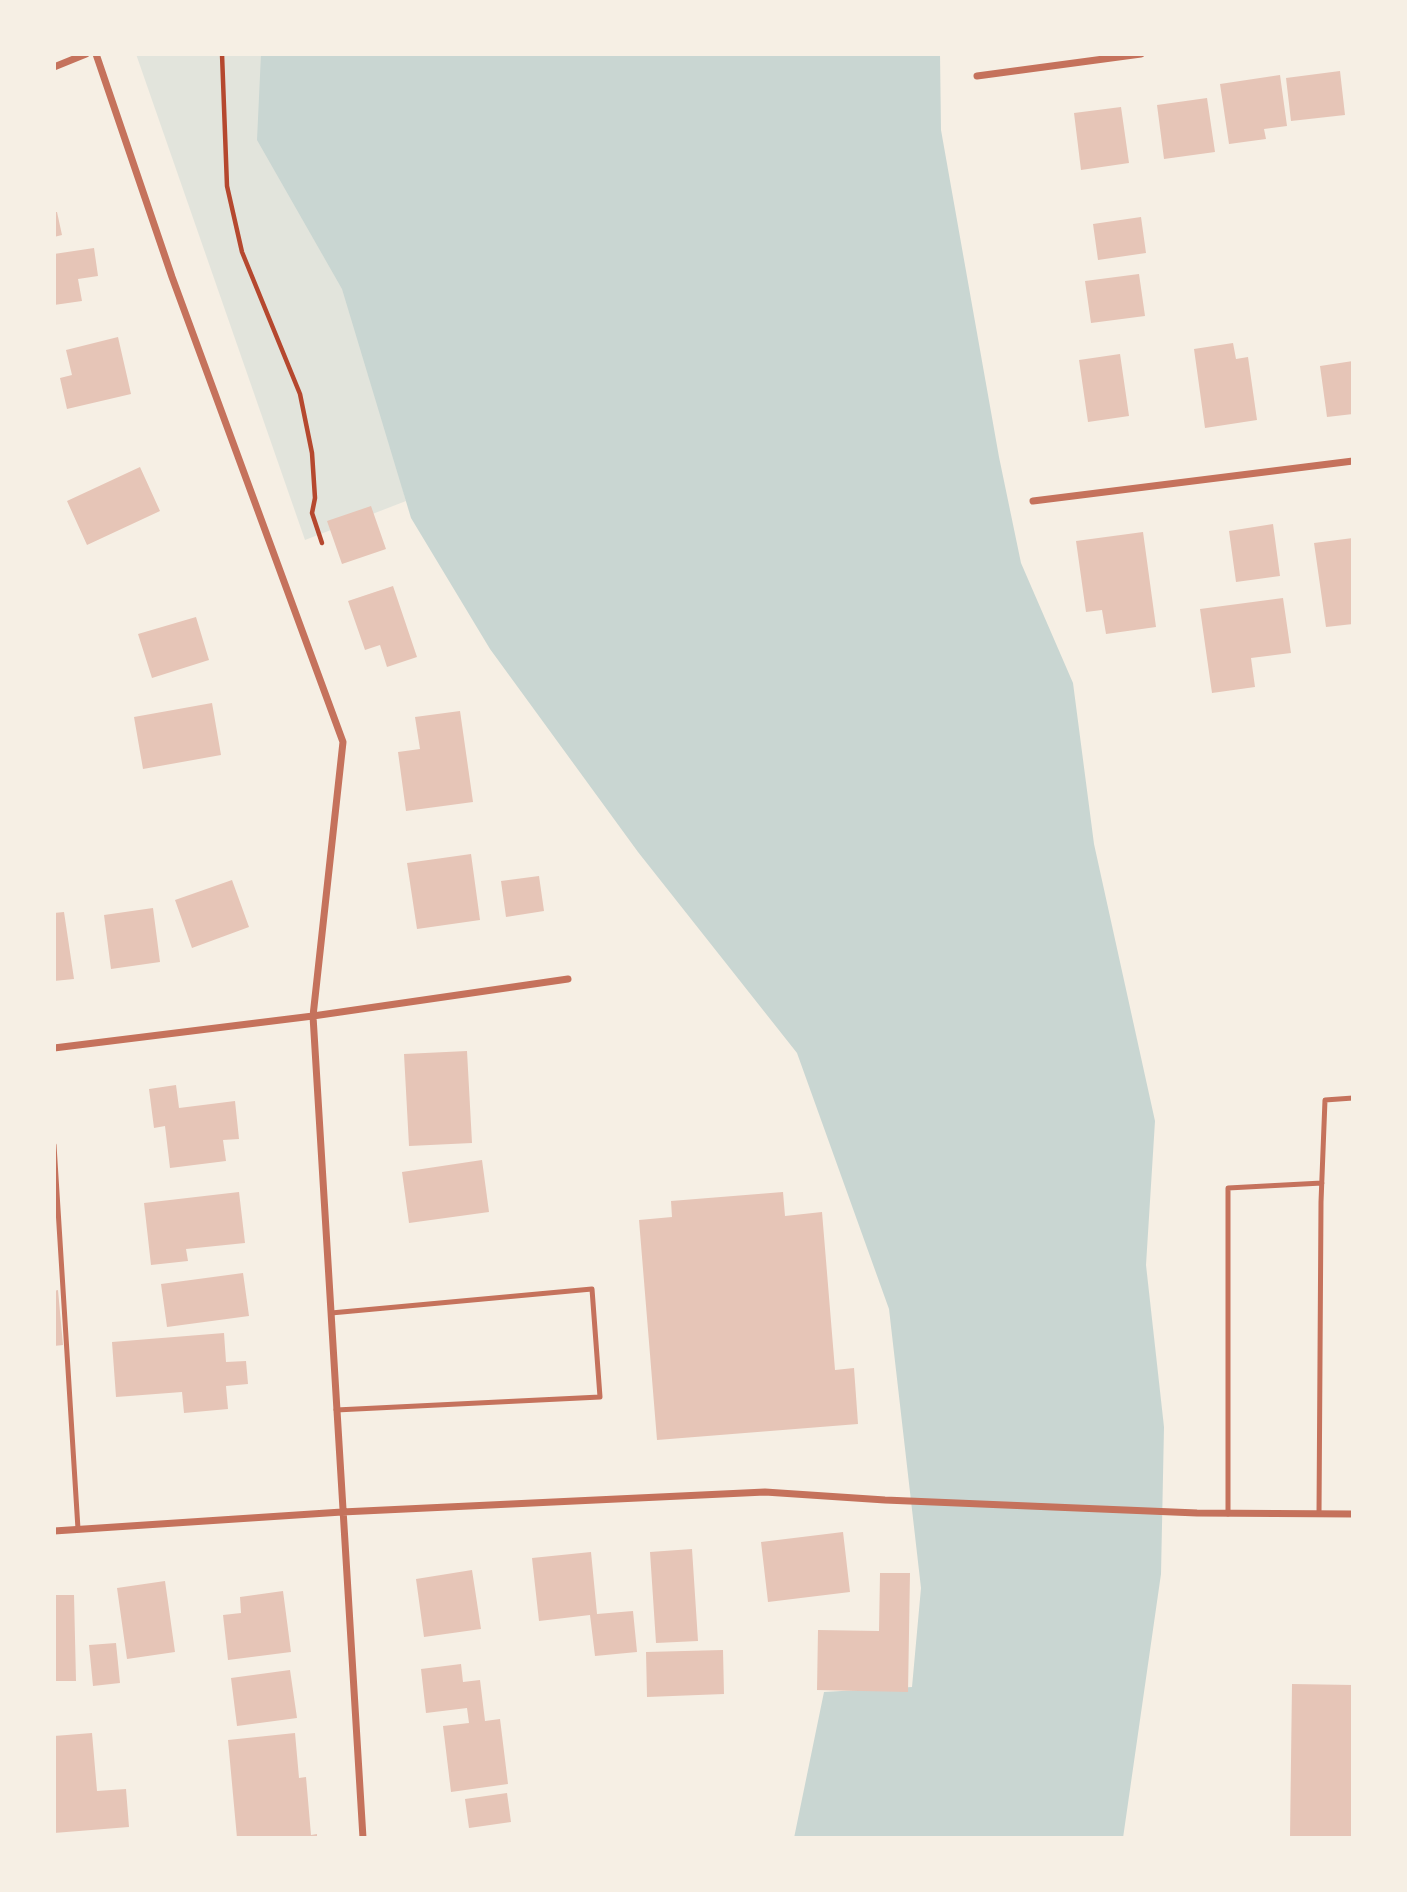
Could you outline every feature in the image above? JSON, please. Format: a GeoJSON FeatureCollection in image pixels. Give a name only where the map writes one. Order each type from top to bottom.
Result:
{"type":"FeatureCollection","features":[{"type":"Feature","properties":{"kind":"street"},"geometry":{"type":"LineString","coordinates":[[54,67],[86,54]]}},
{"type":"Feature","properties":{"kind":"street"},"geometry":{"type":"LineString","coordinates":[[96,54],[172,277],[343,742],[313,1016],[363,1838]]}},
{"type":"Feature","properties":{"kind":"street"},"geometry":{"type":"LineString","coordinates":[[977,76],[1140,54]]}},
{"type":"Feature","properties":{"kind":"street"},"geometry":{"type":"LineString","coordinates":[[1033,501],[1353,461]]}},
{"type":"Feature","properties":{"kind":"street"},"geometry":{"type":"LineString","coordinates":[[54,1048],[313,1016],[568,979]]}},
{"type":"Feature","properties":{"kind":"street"},"geometry":{"type":"LineString","coordinates":[[54,1531],[342,1512],[765,1492],[885,1500],[1197,1513],[1353,1514]]}},
{"type":"Feature","properties":{"kind":"lane"},"geometry":{"type":"LineString","coordinates":[[1319,1514],[1325,1100],[1353,1098]]}},
{"type":"Feature","properties":{"kind":"lane"},"geometry":{"type":"LineString","coordinates":[[54,1145],[78,1529]]}},
{"type":"Feature","properties":{"kind":"lane"},"geometry":{"type":"LineString","coordinates":[[1228,1514],[1228,1188],[1322,1183]]}},
{"type":"Feature","properties":{"kind":"lane"},"geometry":{"type":"LineString","coordinates":[[331,1313],[592,1289],[600,1397],[336,1410]]}},
{"type":"Feature","properties":{"kind":"path"},"geometry":{"type":"LineString","coordinates":[[222,54],[227,186],[242,252],[300,394],[312,453],[315,498],[312,513],[322,543]]}},
{"type":"Feature","properties":{"kind":"shaded area"},"geometry":{"type":"Polygon","coordinates":[[[136,54],[268,54],[349,286],[406,501],[305,540],[136,54]]]}},
{"type":"Feature","properties":{"kind":"shaded area"},"geometry":{"type":"Polygon","coordinates":[[[261,54],[940,54],[941,130],[999,457],[1021,563],[1073,683],[1094,844],[1155,1121],[1146,1265],[1164,1427],[1161,1574],[1123,1838],[794,1838],[824,1692],[912,1687],[921,1588],[889,1309],[797,1053],[638,852],[490,649],[411,518],[342,289],[257,140],[261,54]]]}},
{"type":"Feature","properties":{"kind":"building"},"geometry":{"type":"Polygon","coordinates":[[[1340,71],[1345,115],[1291,121],[1286,78],[1340,71]]]}},
{"type":"Feature","properties":{"kind":"building"},"geometry":{"type":"Polygon","coordinates":[[[1280,75],[1287,126],[1264,129],[1266,139],[1229,144],[1220,84],[1280,75]]]}},
{"type":"Feature","properties":{"kind":"building"},"geometry":{"type":"Polygon","coordinates":[[[1207,98],[1215,152],[1164,159],[1157,105],[1207,98]]]}},
{"type":"Feature","properties":{"kind":"building"},"geometry":{"type":"Polygon","coordinates":[[[1121,107],[1129,163],[1081,170],[1074,113],[1121,107]]]}},
{"type":"Feature","properties":{"kind":"building"},"geometry":{"type":"Polygon","coordinates":[[[54,212],[57,212],[62,235],[54,237],[54,212]]]}},
{"type":"Feature","properties":{"kind":"building"},"geometry":{"type":"Polygon","coordinates":[[[1141,217],[1146,253],[1098,260],[1093,224],[1141,217]]]}},
{"type":"Feature","properties":{"kind":"building"},"geometry":{"type":"Polygon","coordinates":[[[94,248],[98,276],[78,279],[82,301],[54,305],[54,254],[94,248]]]}},
{"type":"Feature","properties":{"kind":"building"},"geometry":{"type":"Polygon","coordinates":[[[1139,274],[1145,316],[1091,323],[1085,281],[1139,274]]]}},
{"type":"Feature","properties":{"kind":"building"},"geometry":{"type":"Polygon","coordinates":[[[118,337],[131,394],[67,409],[60,378],[72,375],[66,350],[118,337]]]}},
{"type":"Feature","properties":{"kind":"building"},"geometry":{"type":"Polygon","coordinates":[[[1233,343],[1236,359],[1248,357],[1257,420],[1205,428],[1194,349],[1233,343]]]}},
{"type":"Feature","properties":{"kind":"building"},"geometry":{"type":"Polygon","coordinates":[[[1120,354],[1129,416],[1088,422],[1079,360],[1120,354]]]}},
{"type":"Feature","properties":{"kind":"building"},"geometry":{"type":"Polygon","coordinates":[[[1353,361],[1353,414],[1327,417],[1320,366],[1353,361]]]}},
{"type":"Feature","properties":{"kind":"building"},"geometry":{"type":"Polygon","coordinates":[[[140,467],[160,511],[87,545],[67,501],[140,467]]]}},
{"type":"Feature","properties":{"kind":"building"},"geometry":{"type":"Polygon","coordinates":[[[371,506],[386,549],[342,564],[327,521],[371,506]]]}},
{"type":"Feature","properties":{"kind":"building"},"geometry":{"type":"Polygon","coordinates":[[[1273,524],[1280,576],[1236,582],[1229,531],[1273,524]]]}},
{"type":"Feature","properties":{"kind":"building"},"geometry":{"type":"Polygon","coordinates":[[[1143,532],[1156,627],[1106,634],[1102,610],[1086,612],[1076,541],[1143,532]]]}},
{"type":"Feature","properties":{"kind":"building"},"geometry":{"type":"Polygon","coordinates":[[[1353,538],[1353,624],[1326,627],[1314,543],[1353,538]]]}},
{"type":"Feature","properties":{"kind":"building"},"geometry":{"type":"Polygon","coordinates":[[[393,586],[417,657],[387,667],[380,645],[365,650],[348,601],[393,586]]]}},
{"type":"Feature","properties":{"kind":"building"},"geometry":{"type":"Polygon","coordinates":[[[1283,598],[1291,653],[1251,658],[1255,687],[1212,693],[1200,609],[1283,598]]]}},
{"type":"Feature","properties":{"kind":"building"},"geometry":{"type":"Polygon","coordinates":[[[196,617],[209,660],[152,678],[138,634],[196,617]]]}},
{"type":"Feature","properties":{"kind":"building"},"geometry":{"type":"Polygon","coordinates":[[[212,703],[221,755],[143,769],[134,717],[212,703]]]}},
{"type":"Feature","properties":{"kind":"building"},"geometry":{"type":"Polygon","coordinates":[[[460,711],[473,802],[406,811],[398,752],[420,749],[415,717],[460,711]]]}},
{"type":"Feature","properties":{"kind":"building"},"geometry":{"type":"Polygon","coordinates":[[[471,854],[480,920],[417,929],[407,863],[471,854]]]}},
{"type":"Feature","properties":{"kind":"building"},"geometry":{"type":"Polygon","coordinates":[[[539,876],[544,911],[506,917],[501,881],[539,876]]]}},
{"type":"Feature","properties":{"kind":"building"},"geometry":{"type":"Polygon","coordinates":[[[232,880],[249,927],[192,948],[175,900],[232,880]]]}},
{"type":"Feature","properties":{"kind":"building"},"geometry":{"type":"Polygon","coordinates":[[[153,908],[160,962],[111,969],[104,915],[153,908]]]}},
{"type":"Feature","properties":{"kind":"building"},"geometry":{"type":"Polygon","coordinates":[[[64,912],[74,979],[54,981],[54,913],[64,912]]]}},
{"type":"Feature","properties":{"kind":"building"},"geometry":{"type":"Polygon","coordinates":[[[467,1051],[472,1143],[409,1146],[404,1054],[467,1051]]]}},
{"type":"Feature","properties":{"kind":"building"},"geometry":{"type":"Polygon","coordinates":[[[176,1085],[179,1108],[235,1101],[239,1139],[223,1140],[226,1161],[170,1168],[165,1126],[154,1128],[149,1089],[176,1085]]]}},
{"type":"Feature","properties":{"kind":"building"},"geometry":{"type":"Polygon","coordinates":[[[482,1160],[489,1212],[409,1223],[402,1172],[482,1160]]]}},
{"type":"Feature","properties":{"kind":"building"},"geometry":{"type":"Polygon","coordinates":[[[239,1192],[245,1243],[186,1249],[188,1261],[151,1265],[144,1203],[239,1192]]]}},
{"type":"Feature","properties":{"kind":"building"},"geometry":{"type":"Polygon","coordinates":[[[783,1192],[785,1216],[822,1212],[835,1370],[854,1368],[858,1424],[657,1440],[639,1220],[672,1217],[671,1201],[783,1192]]]}},
{"type":"Feature","properties":{"kind":"building"},"geometry":{"type":"Polygon","coordinates":[[[243,1273],[249,1316],[167,1327],[161,1284],[243,1273]]]}},
{"type":"Feature","properties":{"kind":"building"},"geometry":{"type":"Polygon","coordinates":[[[58,1290],[63,1345],[54,1346],[54,1291],[58,1290]]]}},
{"type":"Feature","properties":{"kind":"building"},"geometry":{"type":"Polygon","coordinates":[[[224,1333],[226,1362],[246,1361],[248,1384],[226,1386],[228,1409],[184,1413],[182,1392],[116,1397],[112,1342],[224,1333]]]}},
{"type":"Feature","properties":{"kind":"building"},"geometry":{"type":"Polygon","coordinates":[[[843,1532],[850,1592],[768,1602],[761,1542],[843,1532]]]}},
{"type":"Feature","properties":{"kind":"building"},"geometry":{"type":"Polygon","coordinates":[[[692,1549],[698,1641],[656,1643],[650,1552],[692,1549]]]}},
{"type":"Feature","properties":{"kind":"building"},"geometry":{"type":"Polygon","coordinates":[[[591,1552],[597,1614],[633,1611],[637,1652],[595,1656],[590,1615],[539,1621],[532,1558],[591,1552]]]}},
{"type":"Feature","properties":{"kind":"building"},"geometry":{"type":"Polygon","coordinates":[[[472,1570],[481,1629],[424,1637],[416,1579],[472,1570]]]}},
{"type":"Feature","properties":{"kind":"building"},"geometry":{"type":"Polygon","coordinates":[[[880,1573],[910,1573],[908,1692],[817,1690],[818,1630],[879,1631],[880,1573]]]}},
{"type":"Feature","properties":{"kind":"building"},"geometry":{"type":"Polygon","coordinates":[[[165,1581],[175,1652],[127,1659],[117,1588],[165,1581]]]}},
{"type":"Feature","properties":{"kind":"building"},"geometry":{"type":"Polygon","coordinates":[[[283,1591],[291,1652],[228,1660],[223,1615],[241,1613],[240,1597],[283,1591]]]}},
{"type":"Feature","properties":{"kind":"building"},"geometry":{"type":"Polygon","coordinates":[[[54,1595],[74,1595],[76,1681],[54,1681],[54,1595]]]}},
{"type":"Feature","properties":{"kind":"building"},"geometry":{"type":"Polygon","coordinates":[[[116,1643],[120,1683],[93,1686],[89,1645],[116,1643]]]}},
{"type":"Feature","properties":{"kind":"building"},"geometry":{"type":"Polygon","coordinates":[[[723,1650],[724,1694],[647,1697],[646,1652],[723,1650]]]}},
{"type":"Feature","properties":{"kind":"building"},"geometry":{"type":"Polygon","coordinates":[[[461,1664],[463,1682],[480,1680],[485,1721],[500,1719],[508,1784],[451,1792],[443,1726],[469,1723],[467,1708],[426,1713],[421,1669],[461,1664]]]}},
{"type":"Feature","properties":{"kind":"building"},"geometry":{"type":"Polygon","coordinates":[[[290,1670],[297,1718],[237,1726],[231,1678],[290,1670]]]}},
{"type":"Feature","properties":{"kind":"building"},"geometry":{"type":"Polygon","coordinates":[[[1292,1684],[1353,1685],[1353,1838],[1290,1838],[1292,1684]]]}},
{"type":"Feature","properties":{"kind":"building"},"geometry":{"type":"Polygon","coordinates":[[[92,1733],[97,1791],[126,1789],[129,1827],[54,1833],[54,1736],[92,1733]]]}},
{"type":"Feature","properties":{"kind":"building"},"geometry":{"type":"Polygon","coordinates":[[[295,1733],[299,1778],[306,1777],[311,1835],[317,1834],[317,1838],[237,1838],[228,1740],[295,1733]]]}},
{"type":"Feature","properties":{"kind":"building"},"geometry":{"type":"Polygon","coordinates":[[[507,1793],[511,1822],[469,1828],[465,1799],[507,1793]]]}}]}
